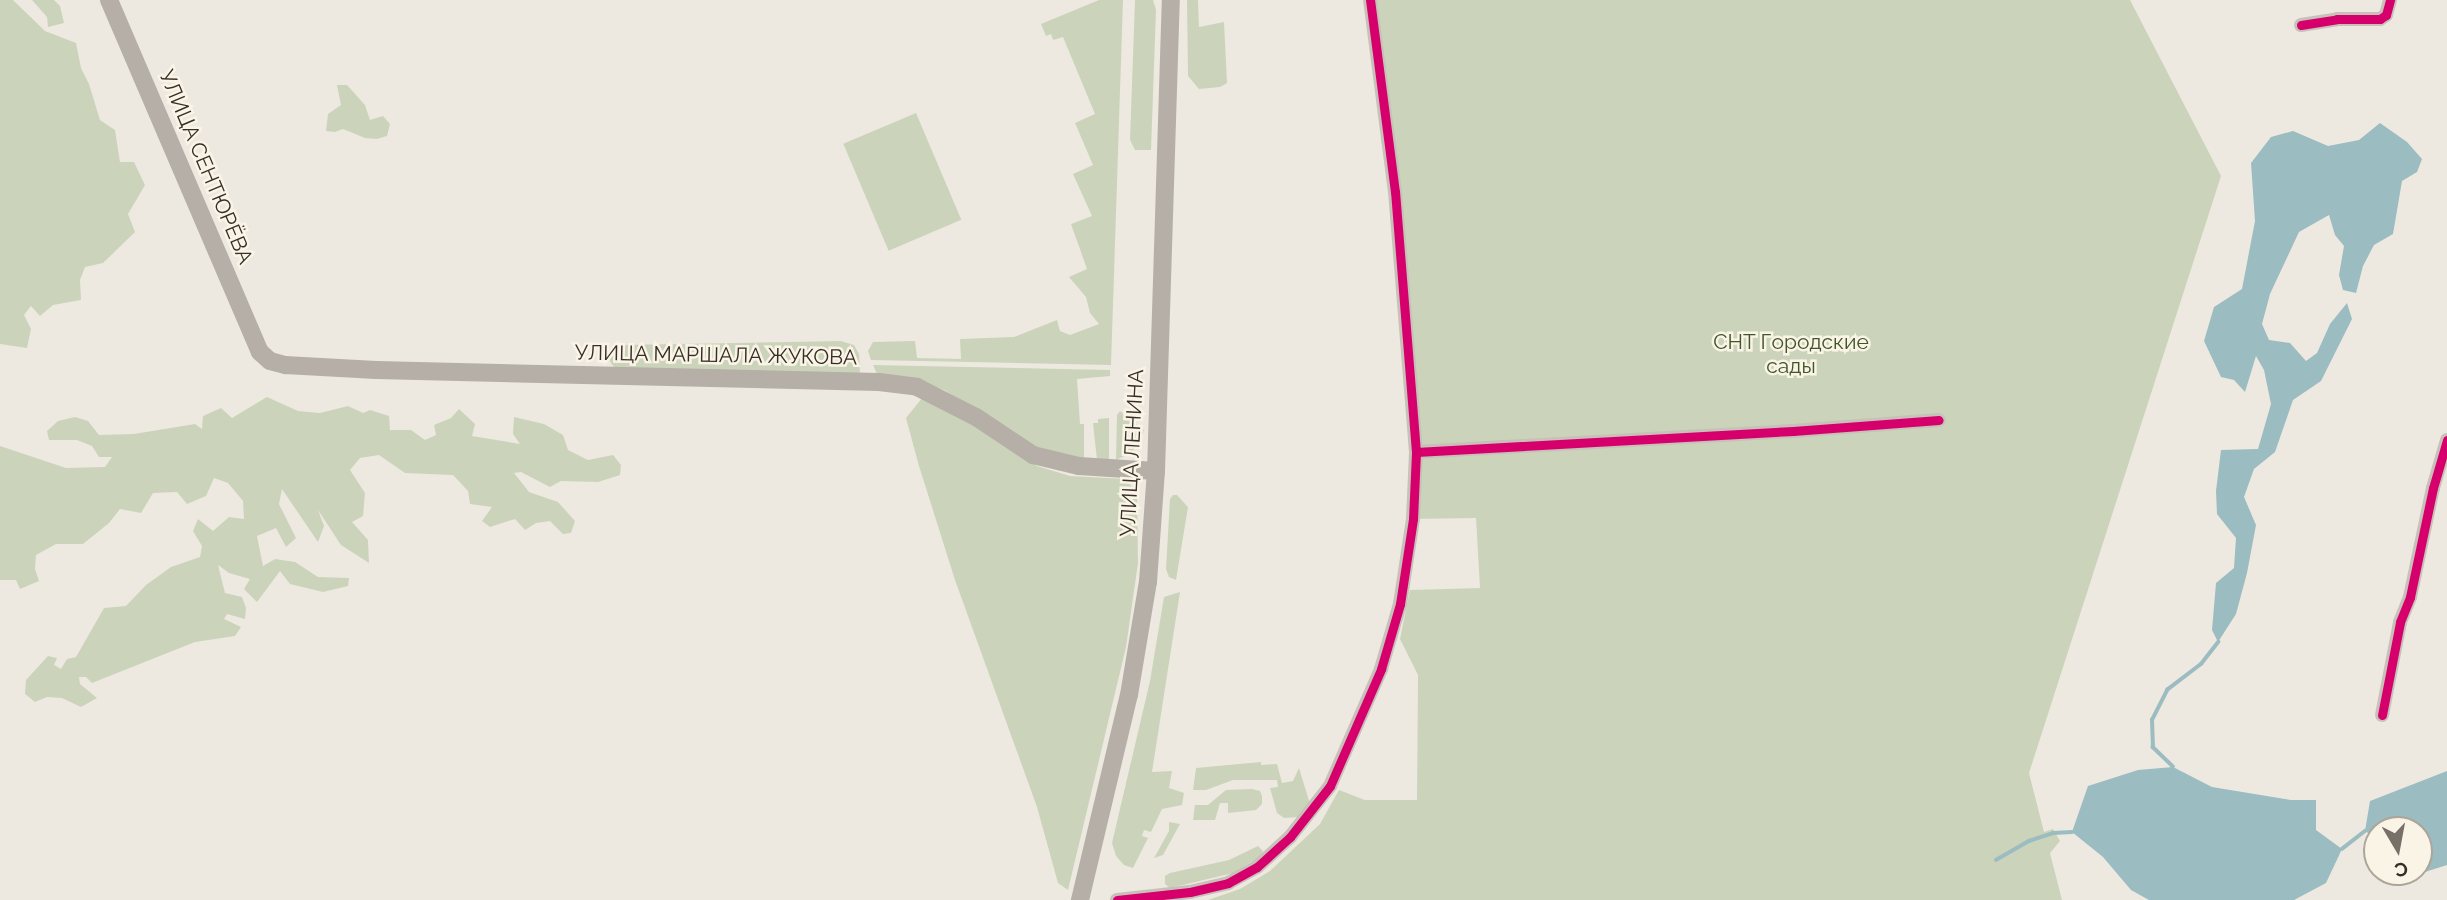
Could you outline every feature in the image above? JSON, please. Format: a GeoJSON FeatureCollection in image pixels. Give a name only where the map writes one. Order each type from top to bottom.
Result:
{"type":"FeatureCollection","features":[{"type":"Feature","properties":{"kind":"main road","name":"УЛИЦА СЕНТЮРЁВА"},"geometry":{"type":"LineString","coordinates":[[109,0],[260,352]]}},
{"type":"Feature","properties":{"kind":"main road","name":"УЛИЦА ЛЕНИНА"},"geometry":{"type":"LineString","coordinates":[[1080,900],[1129,695],[1144,614],[1156,471],[1171,0]]}},
{"type":"Feature","properties":{"kind":"main road","name":"УЛИЦА МАРШАЛА ЖУКОВА"},"geometry":{"type":"LineString","coordinates":[[260,352],[270,361],[285,365],[325,368],[879,382],[917,387],[976,417],[1033,455],[1079,466],[1156,471]]}},
{"type":"Feature","properties":{"kind":"street"},"geometry":{"type":"LineString","coordinates":[[1117,900],[1190,892],[1228,883],[1257,866],[1290,837],[1323,797],[1381,669],[1400,604],[1413,519],[1416,452],[1393,167],[1370,0]]}},
{"type":"Feature","properties":{"kind":"street"},"geometry":{"type":"LineString","coordinates":[[2301,25],[2337,19],[2380,19],[2386,15],[2390,0]]}},
{"type":"Feature","properties":{"kind":"street"},"geometry":{"type":"LineString","coordinates":[[1416,452],[1939,420]]}},
{"type":"Feature","properties":{"kind":"street"},"geometry":{"type":"LineString","coordinates":[[2382,715],[2400,622],[2410,597],[2433,488],[2447,440]]}},
{"type":"Feature","properties":{"kind":"green space"},"geometry":{"type":"Polygon","coordinates":[[[0,0],[13,0],[45,31],[76,43],[81,68],[100,120],[115,130],[120,162],[134,162],[145,185],[128,214],[135,232],[103,263],[85,267],[80,280],[81,300],[53,305],[40,316],[31,306],[24,315],[31,329],[27,348],[0,344],[0,0]]]}},
{"type":"Feature","properties":{"kind":"green space"},"geometry":{"type":"Polygon","coordinates":[[[32,0],[54,0],[60,6],[64,23],[48,27],[47,17],[32,0]]]}},
{"type":"Feature","properties":{"kind":"green space"},"geometry":{"type":"Polygon","coordinates":[[[1099,0],[1123,0],[1111,365],[871,360],[868,351],[873,342],[915,341],[917,358],[961,359],[960,339],[1014,337],[1057,320],[1060,331],[1070,335],[1099,324],[1090,313],[1086,297],[1069,277],[1087,269],[1071,224],[1092,216],[1073,174],[1093,165],[1075,123],[1095,114],[1063,37],[1053,40],[1051,34],[1046,36],[1041,24],[1099,0]]]}},
{"type":"Feature","properties":{"kind":"green space"},"geometry":{"type":"Polygon","coordinates":[[[1135,0],[1153,0],[1156,10],[1151,150],[1135,150],[1130,140],[1135,0]]]}},
{"type":"Feature","properties":{"kind":"green space"},"geometry":{"type":"Polygon","coordinates":[[[1187,0],[1198,0],[1199,27],[1224,22],[1227,83],[1220,87],[1199,89],[1188,76],[1187,0]]]}},
{"type":"Feature","properties":{"kind":"green space","name":"СНТ Городские сады"},"geometry":{"type":"Polygon","coordinates":[[[1370,0],[2130,0],[2221,176],[2029,773],[2044,832],[2053,829],[2060,841],[2050,853],[2062,900],[1208,900],[1240,889],[1270,871],[1320,824],[1339,790],[1365,800],[1417,800],[1418,675],[1400,639],[1410,590],[1480,588],[1476,518],[1413,519],[1416,452],[1370,0]]]}},
{"type":"Feature","properties":{"kind":"green space"},"geometry":{"type":"Polygon","coordinates":[[[337,85],[347,85],[365,105],[370,120],[383,116],[390,124],[387,136],[377,139],[365,138],[343,129],[326,131],[328,114],[341,105],[337,85]]]}},
{"type":"Feature","properties":{"kind":"green space"},"geometry":{"type":"Polygon","coordinates":[[[916,113],[961,220],[889,251],[843,144],[916,113]]]}},
{"type":"Feature","properties":{"kind":"green space"},"geometry":{"type":"Polygon","coordinates":[[[841,341],[854,345],[859,354],[860,372],[853,375],[620,369],[613,366],[607,356],[613,346],[620,345],[841,341]]]}},
{"type":"Feature","properties":{"kind":"green space"},"geometry":{"type":"Polygon","coordinates":[[[873,365],[1110,370],[1110,376],[1077,379],[1080,424],[1084,424],[1084,461],[1037,447],[944,390],[910,377],[877,374],[873,365]]]}},
{"type":"Feature","properties":{"kind":"green space"},"geometry":{"type":"Polygon","coordinates":[[[267,397],[298,411],[320,413],[348,406],[363,413],[370,410],[389,416],[390,430],[411,430],[425,440],[436,435],[434,425],[451,418],[459,409],[475,424],[472,436],[520,444],[513,434],[514,417],[544,424],[563,435],[568,450],[588,460],[613,455],[621,465],[620,475],[598,482],[561,481],[550,487],[521,472],[514,473],[529,492],[558,502],[575,521],[571,533],[563,534],[550,521],[536,523],[525,530],[515,519],[490,527],[482,521],[492,507],[470,504],[468,491],[453,475],[405,473],[379,455],[360,458],[350,470],[365,493],[363,516],[352,522],[368,540],[369,563],[341,545],[318,510],[324,526],[318,542],[282,489],[279,504],[296,538],[286,547],[276,528],[257,536],[263,566],[275,559],[295,562],[318,577],[349,578],[348,586],[323,592],[290,584],[280,571],[257,602],[244,589],[250,579],[229,573],[218,565],[225,593],[242,597],[246,608],[245,619],[227,614],[224,619],[241,627],[235,636],[195,642],[92,683],[86,677],[79,677],[80,684],[97,698],[81,707],[62,698],[47,697],[35,702],[25,694],[26,680],[48,656],[57,658],[54,665],[61,669],[67,659],[76,657],[104,608],[126,606],[146,585],[171,567],[200,557],[202,546],[193,531],[198,519],[213,531],[229,517],[244,519],[243,501],[228,483],[214,478],[206,496],[187,504],[177,492],[153,493],[141,513],[120,509],[109,523],[83,544],[56,544],[36,555],[35,569],[39,581],[20,589],[16,580],[0,580],[0,446],[66,468],[105,467],[112,457],[99,457],[92,446],[77,440],[49,440],[47,431],[58,421],[75,417],[88,421],[99,435],[134,434],[195,424],[202,429],[203,416],[221,408],[232,418],[267,397]]]}},
{"type":"Feature","properties":{"kind":"green space"},"geometry":{"type":"Polygon","coordinates":[[[922,398],[953,413],[1037,466],[1070,476],[1126,479],[1137,494],[1138,563],[1126,647],[1068,890],[1058,883],[1037,807],[955,580],[919,466],[906,418],[922,398]]]}},
{"type":"Feature","properties":{"kind":"green space"},"geometry":{"type":"Polygon","coordinates":[[[1120,411],[1144,430],[1139,444],[1131,453],[1116,460],[1117,415],[1120,411]]]}},
{"type":"Feature","properties":{"kind":"green space"},"geometry":{"type":"Polygon","coordinates":[[[1109,418],[1109,460],[1097,460],[1093,423],[1098,423],[1098,419],[1109,418]]]}},
{"type":"Feature","properties":{"kind":"green space"},"geometry":{"type":"Polygon","coordinates":[[[1177,495],[1188,507],[1176,580],[1169,577],[1166,569],[1170,499],[1177,495]]]}},
{"type":"Feature","properties":{"kind":"green space"},"geometry":{"type":"Polygon","coordinates":[[[1180,592],[1152,772],[1172,771],[1169,788],[1184,793],[1182,805],[1162,809],[1151,832],[1144,830],[1142,836],[1148,838],[1133,868],[1124,865],[1116,856],[1112,843],[1150,681],[1164,597],[1180,592]]]}},
{"type":"Feature","properties":{"kind":"green space"},"geometry":{"type":"Polygon","coordinates":[[[1261,762],[1261,765],[1277,764],[1282,783],[1293,781],[1299,768],[1310,804],[1298,817],[1284,818],[1277,813],[1270,788],[1278,787],[1277,780],[1233,780],[1206,790],[1193,790],[1196,768],[1261,762]]]}},
{"type":"Feature","properties":{"kind":"green space"},"geometry":{"type":"Polygon","coordinates":[[[1226,790],[1260,791],[1262,796],[1262,804],[1256,810],[1228,813],[1228,803],[1220,803],[1215,820],[1193,820],[1195,805],[1208,805],[1226,790]]]}},
{"type":"Feature","properties":{"kind":"green space"},"geometry":{"type":"Polygon","coordinates":[[[1169,822],[1180,824],[1163,855],[1154,858],[1169,831],[1169,822]]]}},
{"type":"Feature","properties":{"kind":"green space"},"geometry":{"type":"Polygon","coordinates":[[[1258,846],[1263,851],[1261,856],[1233,873],[1170,888],[1165,884],[1165,876],[1170,873],[1229,860],[1258,846]]]}},
{"type":"Feature","properties":{"kind":"water"},"geometry":{"type":"Polygon","coordinates":[[[2380,123],[2407,142],[2422,159],[2417,172],[2402,181],[2393,234],[2374,245],[2363,266],[2356,293],[2343,290],[2339,275],[2344,246],[2335,235],[2329,215],[2299,232],[2270,294],[2262,324],[2269,340],[2290,343],[2306,361],[2317,353],[2330,324],[2347,303],[2352,319],[2321,381],[2293,400],[2275,452],[2254,469],[2244,497],[2256,525],[2247,573],[2236,614],[2218,642],[2212,630],[2216,583],[2234,568],[2236,538],[2217,514],[2216,491],[2221,450],[2258,449],[2271,404],[2264,370],[2256,356],[2245,392],[2234,380],[2221,377],[2204,341],[2214,307],[2242,289],[2255,221],[2251,163],[2271,137],[2293,131],[2328,146],[2359,140],[2380,123]]]}},
{"type":"Feature","properties":{"kind":"water"},"geometry":{"type":"Polygon","coordinates":[[[2173,767],[2212,787],[2291,800],[2316,800],[2316,830],[2342,849],[2326,883],[2294,900],[2149,900],[2131,890],[2103,857],[2072,832],[2088,786],[2138,770],[2173,767]]]}},
{"type":"Feature","properties":{"kind":"water"},"geometry":{"type":"Polygon","coordinates":[[[2447,771],[2447,865],[2433,869],[2433,816],[2368,816],[2370,801],[2447,771]]]}},
{"type":"Feature","properties":{"kind":"waterway"},"geometry":{"type":"LineString","coordinates":[[2173,767],[2153,748],[2152,720],[2167,690],[2201,664],[2218,642]]}},
{"type":"Feature","properties":{"kind":"waterway"},"geometry":{"type":"LineString","coordinates":[[1996,860],[2029,841],[2053,833],[2072,832]]}},
{"type":"Feature","properties":{"kind":"waterway"},"geometry":{"type":"LineString","coordinates":[[2342,849],[2363,833]]}},
{"type":"Feature","properties":{"kind":"cycle path"},"geometry":{"type":"LineString","coordinates":[[1117,900],[1190,892],[1228,883],[1257,867],[1290,837],[1330,786],[1381,669],[1400,604],[1413,519],[1416,452],[1395,192],[1370,0]]}},
{"type":"Feature","properties":{"kind":"cycle path"},"geometry":{"type":"LineString","coordinates":[[2301,25],[2337,19],[2380,19],[2386,15],[2390,0]]}},
{"type":"Feature","properties":{"kind":"cycle path"},"geometry":{"type":"LineString","coordinates":[[1416,452],[1939,420]]}},
{"type":"Feature","properties":{"kind":"cycle path"},"geometry":{"type":"LineString","coordinates":[[2382,715],[2400,622],[2410,597],[2433,488],[2447,440]]}}]}
